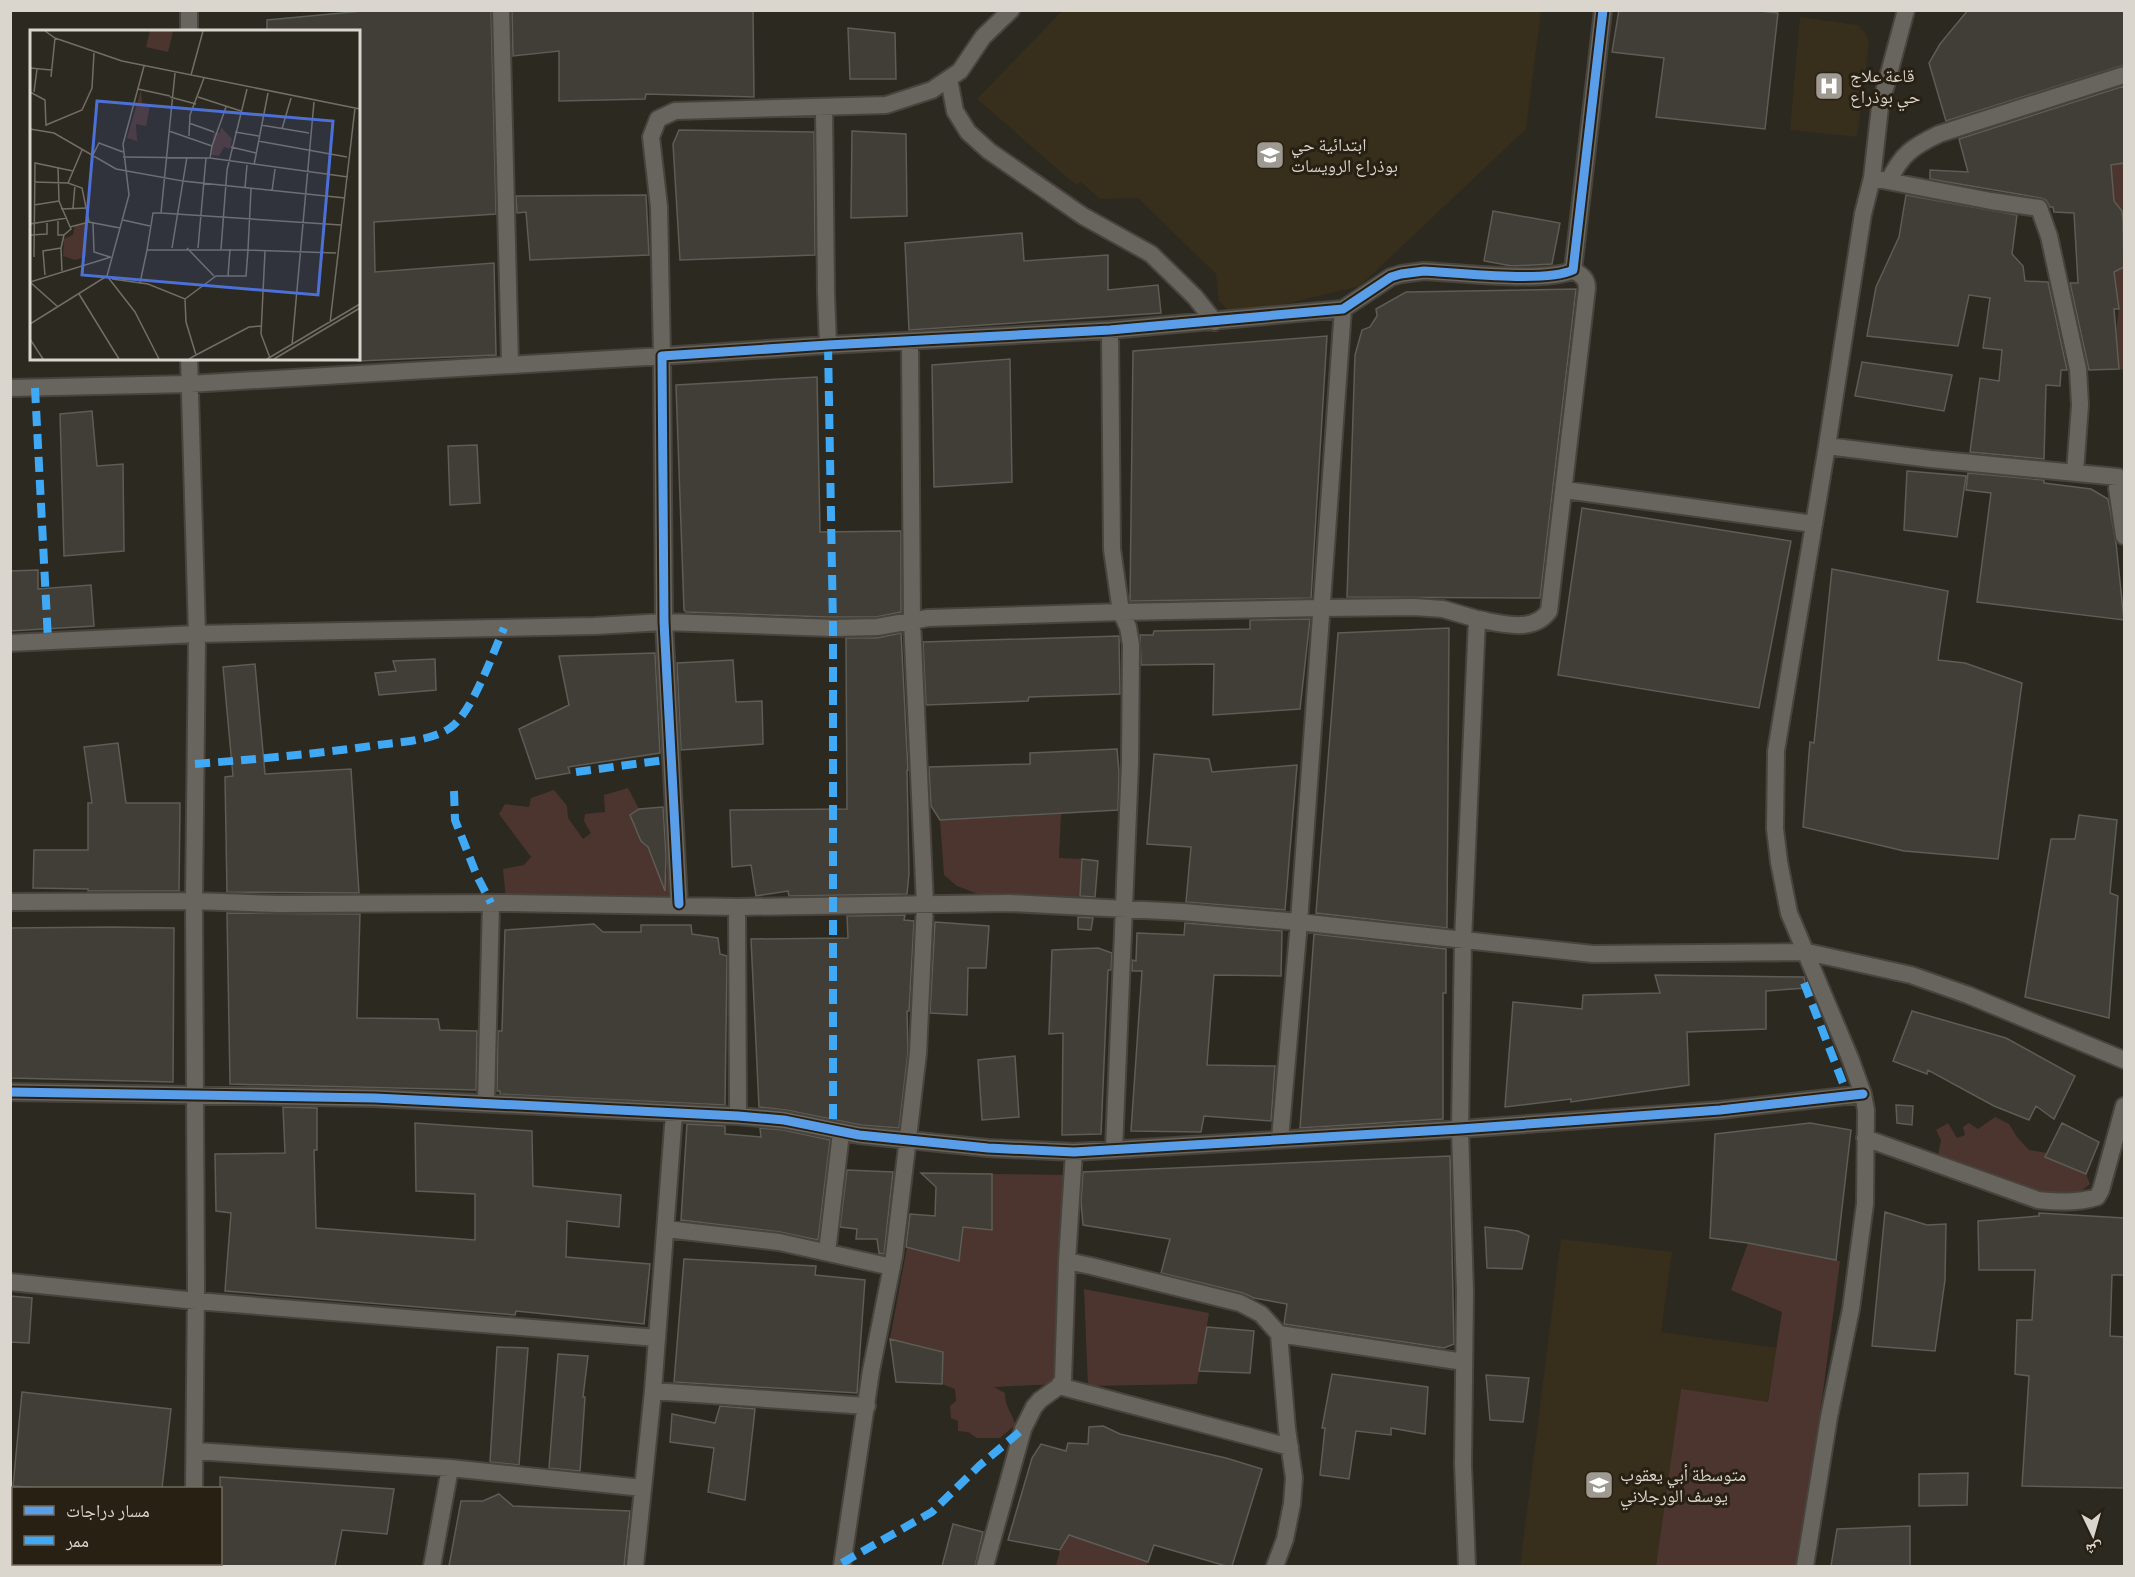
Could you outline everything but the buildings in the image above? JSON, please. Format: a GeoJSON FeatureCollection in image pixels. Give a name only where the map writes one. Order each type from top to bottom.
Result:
{"type":"FeatureCollection","features":[{"type":"Feature","properties":{"kind":"street"},"geometry":{"type":"LineString","coordinates":[[189,10],[189,30]]}},
{"type":"Feature","properties":{"kind":"street"},"geometry":{"type":"LineString","coordinates":[[501,10],[510,364]]}},
{"type":"Feature","properties":{"kind":"street"},"geometry":{"type":"LineString","coordinates":[[679,904],[664,622],[659,207],[651,137],[658,119],[675,111],[886,105],[932,90],[960,71],[983,36],[1011,10]]}},
{"type":"Feature","properties":{"kind":"street"},"geometry":{"type":"LineString","coordinates":[[1573,270],[1603,10]]}},
{"type":"Feature","properties":{"kind":"street"},"geometry":{"type":"LineString","coordinates":[[1805,1566],[1829,1417],[1852,1297],[1865,1204],[1866,1110],[1863,1094],[1807,952],[1789,913],[1775,829],[1776,751],[1861,225],[1872,178],[1880,107],[1906,10]]}},
{"type":"Feature","properties":{"kind":"street"},"geometry":{"type":"LineString","coordinates":[[1889,181],[1905,153],[1939,134],[2124,75]]}},
{"type":"Feature","properties":{"kind":"street"},"geometry":{"type":"LineString","coordinates":[[949,79],[955,111],[968,132],[989,151],[1083,216],[1151,254],[1195,297],[1215,322]]}},
{"type":"Feature","properties":{"kind":"street"},"geometry":{"type":"LineString","coordinates":[[824,107],[828,345]]}},
{"type":"Feature","properties":{"kind":"street"},"geometry":{"type":"LineString","coordinates":[[1872,178],[1991,201],[2037,207],[2041,211],[2054,254],[2078,369],[2080,405],[2075,472]]}},
{"type":"Feature","properties":{"kind":"street"},"geometry":{"type":"LineString","coordinates":[[10,388],[189,384],[1215,322],[1343,309],[1391,278],[1410,272],[1424,271],[1532,276],[1559,274],[1573,270],[1587,282],[1549,611],[1541,621],[1527,625],[1477,619],[1443,609],[1321,608],[928,618],[877,627],[833,628],[664,622],[595,626],[197,634],[10,643]]}},
{"type":"Feature","properties":{"kind":"street"},"geometry":{"type":"LineString","coordinates":[[1280,1139],[1299,922],[1343,309]]}},
{"type":"Feature","properties":{"kind":"street"},"geometry":{"type":"LineString","coordinates":[[1110,330],[1113,549],[1121,612],[1128,627],[1131,645],[1130,763],[1114,1149]]}},
{"type":"Feature","properties":{"kind":"street"},"geometry":{"type":"LineString","coordinates":[[842,1566],[871,1371],[892,1267],[918,1053],[925,904],[912,621],[910,341]]}},
{"type":"Feature","properties":{"kind":"street"},"geometry":{"type":"LineString","coordinates":[[189,360],[197,634],[194,901],[196,1300],[194,1487]]}},
{"type":"Feature","properties":{"kind":"street"},"geometry":{"type":"LineString","coordinates":[[1827,446],[1920,458],[2121,476],[2117,488],[2124,536]]}},
{"type":"Feature","properties":{"kind":"street"},"geometry":{"type":"LineString","coordinates":[[1564,490],[1814,524]]}},
{"type":"Feature","properties":{"kind":"street"},"geometry":{"type":"LineString","coordinates":[[1467,1566],[1463,1464],[1465,1292],[1460,1129],[1463,940],[1477,619]]}},
{"type":"Feature","properties":{"kind":"street"},"geometry":{"type":"LineString","coordinates":[[10,902],[679,904],[737,907],[1009,903],[1124,908],[1299,922],[1593,954],[1807,952],[1911,975],[1978,999],[2124,1060]]}},
{"type":"Feature","properties":{"kind":"street"},"geometry":{"type":"LineString","coordinates":[[486,1103],[491,903]]}},
{"type":"Feature","properties":{"kind":"street"},"geometry":{"type":"LineString","coordinates":[[737,907],[738,1116]]}},
{"type":"Feature","properties":{"kind":"street"},"geometry":{"type":"LineString","coordinates":[[10,1092],[375,1098],[738,1116],[784,1120],[841,1133],[988,1148],[1074,1152],[1460,1129],[1720,1110],[1863,1094]]}},
{"type":"Feature","properties":{"kind":"street"},"geometry":{"type":"LineString","coordinates":[[1865,1138],[2038,1200],[2061,1203],[2083,1202],[2097,1197],[2101,1190],[2124,1106]]}},
{"type":"Feature","properties":{"kind":"street"},"geometry":{"type":"LineString","coordinates":[[635,1566],[657,1338],[674,1113]]}},
{"type":"Feature","properties":{"kind":"street"},"geometry":{"type":"LineString","coordinates":[[826,1252],[841,1133]]}},
{"type":"Feature","properties":{"kind":"street"},"geometry":{"type":"LineString","coordinates":[[985,1566],[1023,1429],[1034,1407],[1062,1383],[1064,1374],[1067,1262],[1074,1152]]}},
{"type":"Feature","properties":{"kind":"street"},"geometry":{"type":"LineString","coordinates":[[666,1229],[733,1235],[892,1267]]}},
{"type":"Feature","properties":{"kind":"street"},"geometry":{"type":"LineString","coordinates":[[1067,1262],[1240,1303],[1261,1314],[1279,1334],[1294,1478],[1285,1539],[1275,1566]]}},
{"type":"Feature","properties":{"kind":"street"},"geometry":{"type":"LineString","coordinates":[[10,1282],[196,1300],[657,1338]]}},
{"type":"Feature","properties":{"kind":"street"},"geometry":{"type":"LineString","coordinates":[[1279,1334],[1464,1362]]}},
{"type":"Feature","properties":{"kind":"street"},"geometry":{"type":"LineString","coordinates":[[1059,1386],[1290,1447]]}},
{"type":"Feature","properties":{"kind":"street"},"geometry":{"type":"LineString","coordinates":[[652,1391],[867,1406]]}},
{"type":"Feature","properties":{"kind":"street"},"geometry":{"type":"LineString","coordinates":[[195,1450],[450,1468],[643,1488]]}},
{"type":"Feature","properties":{"kind":"street"},"geometry":{"type":"LineString","coordinates":[[432,1566],[450,1468]]}},
{"type":"Feature","properties":{"kind":"shaded area","name":"ابتدائية حي بوذراع الرويسات"},"geometry":{"type":"Polygon","coordinates":[[[1062,11],[1541,11],[1526,129],[1360,286],[1234,316],[1219,301],[1216,274],[1138,198],[1100,199],[1081,182],[1076,185],[977,99],[1062,11]]]}},
{"type":"Feature","properties":{"kind":"shaded area","name":"قاعة علاج حي بوذراع"},"geometry":{"type":"Polygon","coordinates":[[[1800,17],[1858,25],[1866,34],[1869,42],[1857,137],[1790,130],[1800,17]]]}},
{"type":"Feature","properties":{"kind":"shaded area"},"geometry":{"type":"Polygon","coordinates":[[[2124,163],[2124,267],[2122,211],[2103,187],[2113,186],[2111,165],[2124,163]]]}},
{"type":"Feature","properties":{"kind":"shaded area"},"geometry":{"type":"Polygon","coordinates":[[[2124,267],[2124,370],[2119,369],[2116,331],[2119,309],[2114,272],[2124,267]]]}},
{"type":"Feature","properties":{"kind":"shaded area"},"geometry":{"type":"Polygon","coordinates":[[[628,788],[639,809],[631,815],[641,841],[648,847],[652,859],[666,872],[669,883],[668,900],[506,900],[503,869],[524,865],[531,857],[499,814],[505,804],[529,807],[531,798],[554,790],[567,806],[568,818],[583,839],[591,833],[584,821],[585,814],[605,812],[604,795],[628,788]]]}},
{"type":"Feature","properties":{"kind":"shaded area"},"geometry":{"type":"Polygon","coordinates":[[[1061,814],[1059,858],[1082,859],[1079,902],[984,896],[957,886],[944,875],[940,820],[1061,814]]]}},
{"type":"Feature","properties":{"kind":"shaded area"},"geometry":{"type":"Polygon","coordinates":[[[1995,1117],[2009,1124],[2029,1150],[2047,1153],[2049,1159],[2086,1174],[2090,1184],[2066,1203],[1969,1169],[1938,1155],[1941,1140],[1936,1130],[1948,1123],[1957,1138],[1965,1135],[1963,1127],[1969,1123],[1978,1129],[1995,1117]]]}},
{"type":"Feature","properties":{"kind":"shaded area"},"geometry":{"type":"Polygon","coordinates":[[[992,1174],[1068,1175],[1057,1384],[994,1387],[1005,1393],[1015,1425],[1000,1438],[977,1438],[968,1432],[958,1431],[958,1421],[951,1418],[950,1406],[956,1401],[955,1389],[942,1384],[943,1352],[890,1339],[907,1247],[959,1260],[963,1227],[991,1229],[992,1174]]]}},
{"type":"Feature","properties":{"kind":"shaded area","name":"متوسطة أبي يعقوب يوسف الورجلاني"},"geometry":{"type":"Polygon","coordinates":[[[1561,1239],[1672,1252],[1661,1332],[1777,1348],[1767,1403],[1681,1390],[1656,1566],[1520,1566],[1561,1239]]]}},
{"type":"Feature","properties":{"kind":"shaded area"},"geometry":{"type":"Polygon","coordinates":[[[1748,1243],[1840,1261],[1797,1566],[1656,1566],[1681,1389],[1768,1402],[1782,1312],[1731,1290],[1748,1243]]]}},
{"type":"Feature","properties":{"kind":"shaded area"},"geometry":{"type":"Polygon","coordinates":[[[1084,1289],[1209,1313],[1197,1384],[1088,1386],[1084,1289]]]}},
{"type":"Feature","properties":{"kind":"shaded area"},"geometry":{"type":"Polygon","coordinates":[[[1069,1535],[1148,1562],[1146,1566],[1056,1566],[1060,1550],[1069,1535]]]}},
{"type":"Feature","properties":{"kind":"marked path"},"geometry":{"type":"LineString","coordinates":[[828,345],[833,628],[833,1131]]}},
{"type":"Feature","properties":{"kind":"marked path"},"geometry":{"type":"LineString","coordinates":[[35,388],[48,640]]}},
{"type":"Feature","properties":{"kind":"marked path"},"geometry":{"type":"LineString","coordinates":[[195,764],[287,756],[434,736],[450,728],[466,710],[481,682],[504,628]]}},
{"type":"Feature","properties":{"kind":"marked path"},"geometry":{"type":"LineString","coordinates":[[576,772],[672,759]]}},
{"type":"Feature","properties":{"kind":"marked path"},"geometry":{"type":"LineString","coordinates":[[454,791],[455,820],[477,876],[491,903]]}},
{"type":"Feature","properties":{"kind":"marked path"},"geometry":{"type":"LineString","coordinates":[[1804,983],[1848,1096]]}},
{"type":"Feature","properties":{"kind":"marked path"},"geometry":{"type":"LineString","coordinates":[[842,1563],[932,1512],[979,1466],[1023,1429]]}},
{"type":"Feature","properties":{"kind":"cycle path"},"geometry":{"type":"LineString","coordinates":[[679,904],[664,622],[662,356],[1110,330],[1343,309],[1391,277],[1401,274],[1424,271],[1523,277],[1560,274],[1573,270],[1603,10]]}},
{"type":"Feature","properties":{"kind":"cycle path"},"geometry":{"type":"LineString","coordinates":[[10,1092],[375,1098],[738,1116],[784,1120],[859,1135],[988,1148],[1074,1152],[1460,1129],[1720,1110],[1863,1094]]}},
{"type":"Feature","properties":{"kind":"place","name":"قاعة علاج حي بوذراع"},"geometry":{"type":"Point","coordinates":[1829,86]}},
{"type":"Feature","properties":{"kind":"place","name":"ابتدائية حي بوذراع الرويسات"},"geometry":{"type":"Point","coordinates":[1270,155]}},
{"type":"Feature","properties":{"kind":"place","name":"متوسطة أبي يعقوب يوسف الورجلاني"},"geometry":{"type":"Point","coordinates":[1599,1485]}}]}
